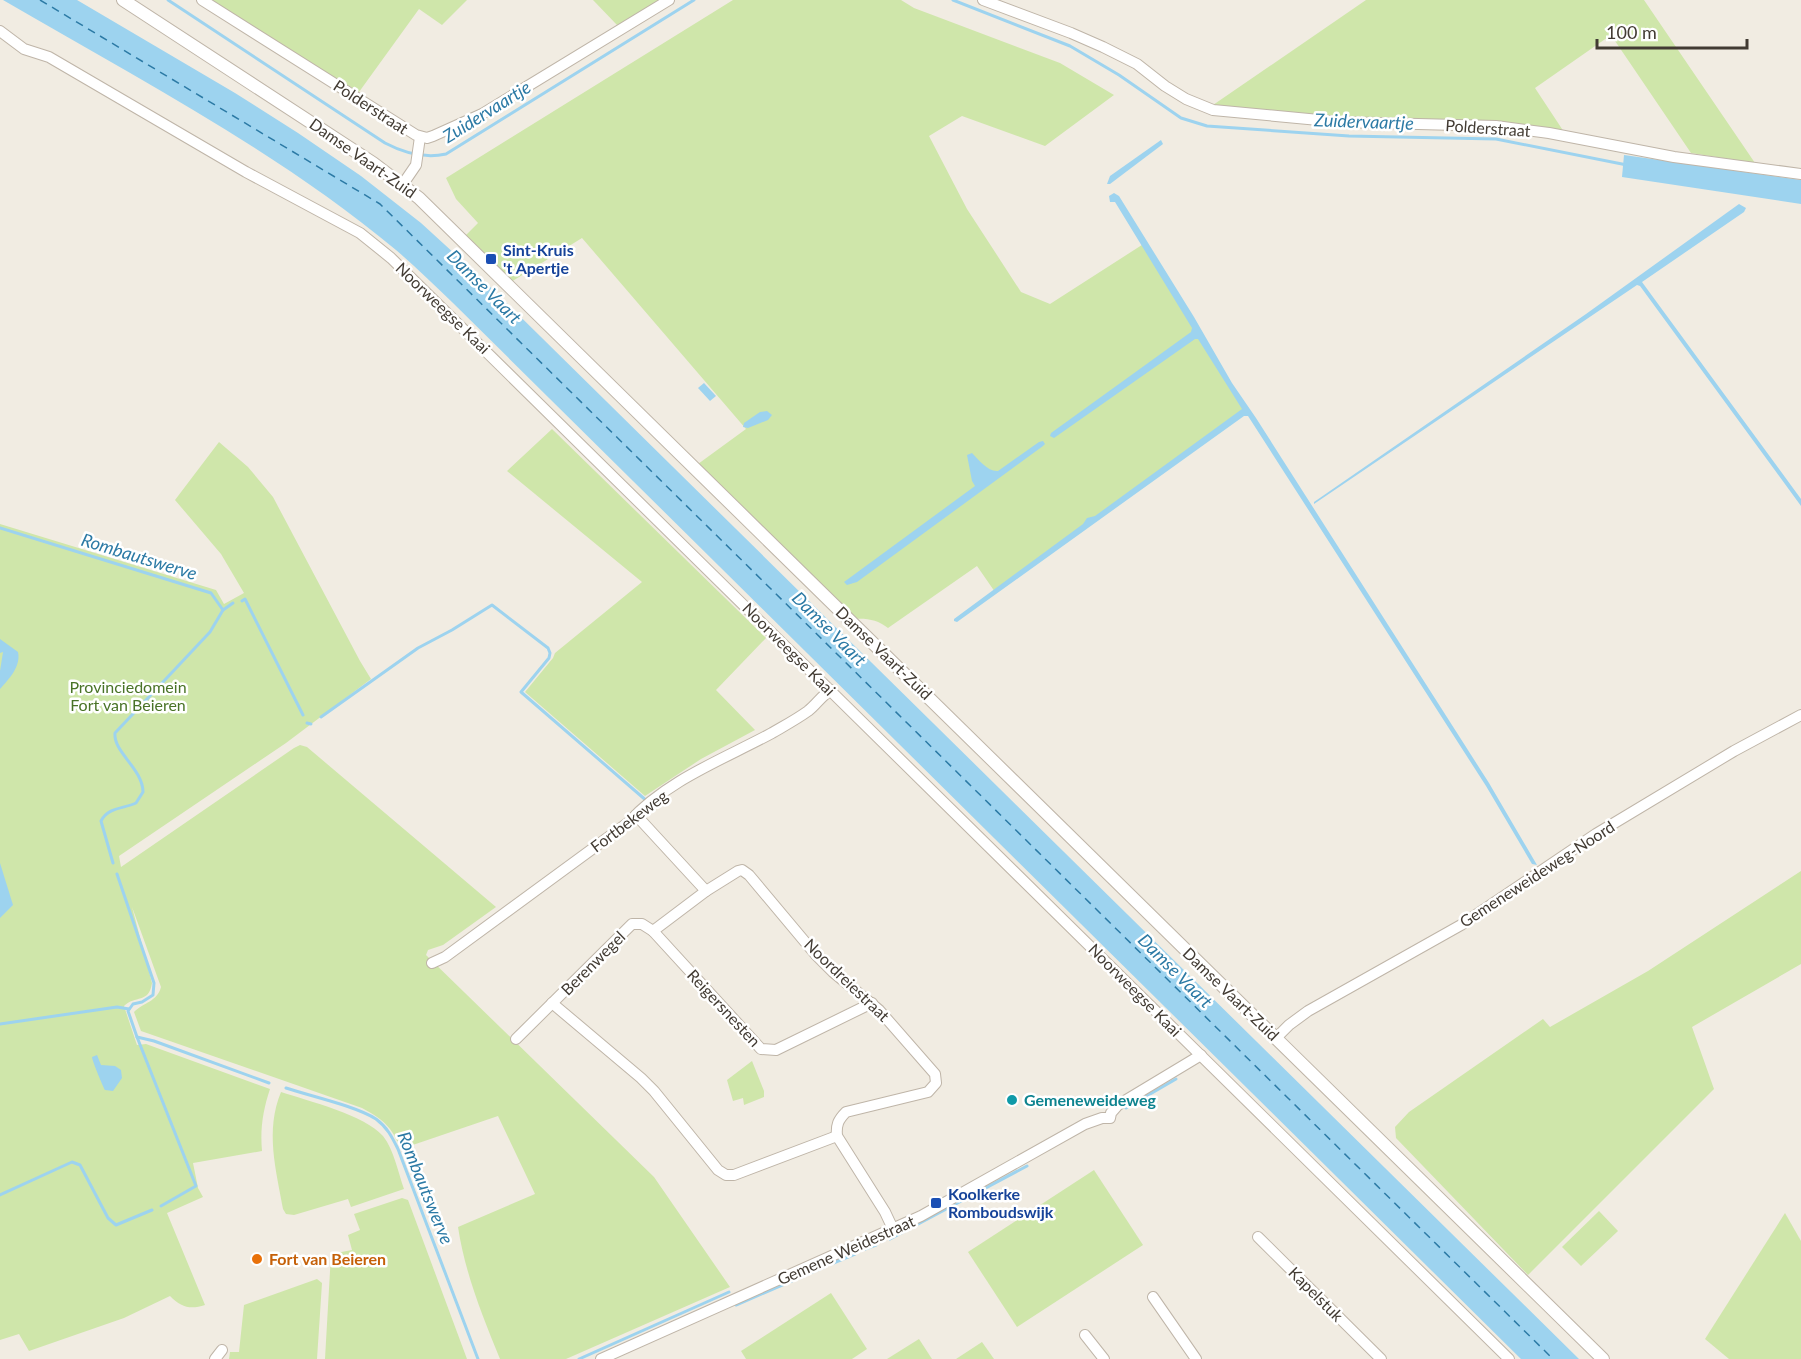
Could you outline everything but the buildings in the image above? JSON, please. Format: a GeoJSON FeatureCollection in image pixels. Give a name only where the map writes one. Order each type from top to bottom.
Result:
{"type":"FeatureCollection","features":[{"type":"Feature","properties":{"kind":"street","name":"Damse Vaart-Zuid"},"geometry":{"type":"LineString","coordinates":[[123,0],[242,76],[403,184],[508,284],[1603,1359]]}},
{"type":"Feature","properties":{"kind":"street","name":"Polderstraat"},"geometry":{"type":"LineString","coordinates":[[202,0],[420,141],[482,114],[669,0]]}},
{"type":"Feature","properties":{"kind":"street","name":"Polderstraat"},"geometry":{"type":"LineString","coordinates":[[983,0],[1103,47],[1137,64],[1186,99],[1213,110],[1341,122],[1497,126],[1549,133],[1674,157],[1801,174]]}},
{"type":"Feature","properties":{"kind":"street","name":"Noorweegse Kaai"},"geometry":{"type":"LineString","coordinates":[[0,31],[24,49],[50,57],[237,166],[360,233],[391,258],[1509,1359]]}},
{"type":"Feature","properties":{"kind":"street"},"geometry":{"type":"LineString","coordinates":[[403,184],[417,163],[420,141]]}},
{"type":"Feature","properties":{"kind":"street","name":"Fortbekeweg"},"geometry":{"type":"LineString","coordinates":[[432,963],[445,957],[629,822],[650,803],[700,769],[798,717],[812,708],[823,695],[831,690]]}},
{"type":"Feature","properties":{"kind":"street","name":"Gemeneweideweg-Noord"},"geometry":{"type":"LineString","coordinates":[[1276,1038],[1289,1025],[1316,1006],[1461,925],[1596,834],[1734,751],[1801,715]]}},
{"type":"Feature","properties":{"kind":"street"},"geometry":{"type":"LineString","coordinates":[[636,815],[706,891],[653,931]]}},
{"type":"Feature","properties":{"kind":"street","name":"Noordreiestraat"},"geometry":{"type":"LineString","coordinates":[[706,891],[738,871],[742,870],[749,874],[816,955],[872,1003],[935,1074],[936,1083],[928,1092],[846,1112],[836,1126],[837,1136]]}},
{"type":"Feature","properties":{"kind":"street","name":"Berenwegel"},"geometry":{"type":"LineString","coordinates":[[516,1039],[632,924],[642,924],[653,931]]}},
{"type":"Feature","properties":{"kind":"street","name":"Reigersnesten"},"geometry":{"type":"LineString","coordinates":[[653,931],[761,1049],[776,1050],[872,1003]]}},
{"type":"Feature","properties":{"kind":"street"},"geometry":{"type":"LineString","coordinates":[[552,1004],[641,1077],[718,1170],[726,1175],[734,1175],[837,1136],[885,1212],[893,1229]]}},
{"type":"Feature","properties":{"kind":"street","name":"Gemene Weidestraat"},"geometry":{"type":"LineString","coordinates":[[601,1359],[621,1355],[669,1328],[921,1216],[1085,1124],[1102,1118],[1110,1118],[1118,1105],[1201,1055]]}},
{"type":"Feature","properties":{"kind":"street","name":"Kapelstuk"},"geometry":{"type":"LineString","coordinates":[[1258,1237],[1374,1357]]}},
{"type":"Feature","properties":{"kind":"street"},"geometry":{"type":"LineString","coordinates":[[1153,1297],[1196,1359]]}},
{"type":"Feature","properties":{"kind":"street"},"geometry":{"type":"LineString","coordinates":[[1085,1335],[1104,1359]]}},
{"type":"Feature","properties":{"kind":"street"},"geometry":{"type":"LineString","coordinates":[[215,1359],[222,1350],[224,1359]]}},
{"type":"Feature","properties":{"kind":"green space"},"geometry":{"type":"Polygon","coordinates":[[[204,0],[467,0],[442,25],[419,9],[359,92],[204,0]]]}},
{"type":"Feature","properties":{"kind":"green space"},"geometry":{"type":"Polygon","coordinates":[[[593,0],[660,0],[618,26],[593,0]]]}},
{"type":"Feature","properties":{"kind":"green space"},"geometry":{"type":"Polygon","coordinates":[[[733,0],[901,0],[914,8],[1060,63],[1114,95],[1045,146],[962,116],[929,136],[967,209],[1021,292],[1050,304],[1145,243],[1245,411],[995,592],[977,566],[888,628],[872,620],[854,619],[698,464],[746,429],[582,238],[511,282],[465,236],[478,223],[456,199],[446,178],[733,0]]]}},
{"type":"Feature","properties":{"kind":"green space"},"geometry":{"type":"Polygon","coordinates":[[[1366,0],[1644,0],[1755,163],[1691,153],[1611,35],[1535,88],[1564,132],[1521,124],[1485,121],[1351,119],[1213,105],[1366,0]]]}},
{"type":"Feature","properties":{"kind":"green space"},"geometry":{"type":"Polygon","coordinates":[[[552,429],[766,638],[716,690],[755,730],[701,759],[645,796],[525,692],[555,653],[642,582],[507,471],[552,429]]]}},
{"type":"Feature","properties":{"kind":"green space","name":"Provinciedomein Fort van Beieren"},"geometry":{"type":"Polygon","coordinates":[[[219,442],[248,467],[273,497],[371,679],[286,743],[119,856],[121,867],[294,748],[300,745],[307,747],[496,907],[443,945],[428,950],[426,955],[654,1177],[730,1287],[566,1359],[500,1359],[470,1277],[458,1227],[535,1194],[498,1116],[401,1149],[386,1124],[362,1108],[141,1031],[134,1012],[153,999],[161,987],[132,907],[152,983],[145,997],[124,1006],[137,1045],[146,1044],[270,1089],[261,1135],[262,1151],[193,1163],[198,1188],[203,1197],[167,1213],[205,1305],[186,1306],[170,1296],[124,1318],[29,1351],[19,1334],[0,1340],[0,524],[216,590],[224,604],[244,593],[221,554],[175,500],[219,442]]]}},
{"type":"Feature","properties":{"kind":"green space"},"geometry":{"type":"Polygon","coordinates":[[[1801,871],[1801,964],[1692,1027],[1714,1089],[1528,1275],[1396,1138],[1395,1127],[1409,1112],[1543,1019],[1550,1027],[1648,971],[1801,871]]]}},
{"type":"Feature","properties":{"kind":"green space"},"geometry":{"type":"Polygon","coordinates":[[[752,1061],[764,1091],[764,1097],[744,1105],[743,1098],[733,1101],[727,1080],[752,1061]]]}},
{"type":"Feature","properties":{"kind":"green space"},"geometry":{"type":"Polygon","coordinates":[[[281,1092],[350,1115],[375,1128],[390,1148],[404,1189],[351,1207],[348,1199],[294,1215],[286,1214],[283,1209],[273,1150],[274,1121],[281,1092]]]}},
{"type":"Feature","properties":{"kind":"green space"},"geometry":{"type":"Polygon","coordinates":[[[1094,1170],[1143,1245],[1017,1327],[968,1252],[1094,1170]]]}},
{"type":"Feature","properties":{"kind":"green space"},"geometry":{"type":"Polygon","coordinates":[[[402,1198],[408,1200],[467,1359],[325,1359],[331,1254],[352,1250],[348,1235],[360,1230],[354,1214],[402,1198]]]}},
{"type":"Feature","properties":{"kind":"green space"},"geometry":{"type":"Polygon","coordinates":[[[1599,1211],[1618,1231],[1581,1266],[1562,1247],[1599,1211]]]}},
{"type":"Feature","properties":{"kind":"green space"},"geometry":{"type":"Polygon","coordinates":[[[1785,1213],[1801,1241],[1801,1359],[1729,1359],[1705,1339],[1785,1213]]]}},
{"type":"Feature","properties":{"kind":"green space"},"geometry":{"type":"Polygon","coordinates":[[[317,1279],[322,1283],[317,1359],[229,1359],[230,1352],[239,1352],[244,1305],[317,1279]]]}},
{"type":"Feature","properties":{"kind":"green space"},"geometry":{"type":"Polygon","coordinates":[[[831,1293],[867,1349],[852,1359],[746,1359],[741,1351],[831,1293]]]}},
{"type":"Feature","properties":{"kind":"green space"},"geometry":{"type":"Polygon","coordinates":[[[919,1339],[932,1359],[887,1359],[919,1339]]]}},
{"type":"Feature","properties":{"kind":"green space"},"geometry":{"type":"Polygon","coordinates":[[[982,1342],[994,1359],[956,1359],[982,1342]]]}},
{"type":"Feature","properties":{"kind":"water","name":"Damse Vaart"},"geometry":{"type":"Polygon","coordinates":[[[3,0],[77,0],[298,133],[361,176],[421,223],[479,276],[1579,1359],[1521,1359],[453,303],[396,250],[303,180],[255,148],[155,87],[3,0]]]}},
{"type":"Feature","properties":{"kind":"water"},"geometry":{"type":"Polygon","coordinates":[[[1161,140],[1163,144],[1107,184],[1110,176],[1161,140]]]}},
{"type":"Feature","properties":{"kind":"water"},"geometry":{"type":"Polygon","coordinates":[[[1624,155],[1801,180],[1801,204],[1622,177],[1624,155]]]}},
{"type":"Feature","properties":{"kind":"water"},"geometry":{"type":"Polygon","coordinates":[[[1114,193],[1119,196],[1232,383],[1489,783],[1537,865],[1532,864],[1486,786],[1248,416],[1244,416],[957,622],[954,621],[1083,524],[1087,518],[1095,516],[1242,409],[1198,339],[1195,339],[1054,438],[1050,436],[1051,433],[1191,332],[1192,328],[1115,202],[1110,202],[1109,196],[1114,193]]]}},
{"type":"Feature","properties":{"kind":"water"},"geometry":{"type":"Polygon","coordinates":[[[1739,204],[1746,208],[1744,212],[1642,282],[1801,499],[1801,506],[1640,286],[1637,285],[1314,504],[1586,314],[1739,204]]]}},
{"type":"Feature","properties":{"kind":"water"},"geometry":{"type":"Polygon","coordinates":[[[704,383],[716,396],[710,401],[698,388],[704,383]]]}},
{"type":"Feature","properties":{"kind":"water"},"geometry":{"type":"Polygon","coordinates":[[[767,411],[772,415],[768,420],[748,428],[743,427],[744,423],[760,412],[767,411]]]}},
{"type":"Feature","properties":{"kind":"water"},"geometry":{"type":"Polygon","coordinates":[[[1043,441],[1045,444],[1043,446],[857,582],[847,585],[844,582],[975,486],[967,455],[972,453],[987,468],[998,471],[1043,441]]]}},
{"type":"Feature","properties":{"kind":"water"},"geometry":{"type":"Polygon","coordinates":[[[0,639],[18,652],[18,662],[14,672],[0,689],[3,652],[0,653],[0,639]]]}},
{"type":"Feature","properties":{"kind":"water"},"geometry":{"type":"Polygon","coordinates":[[[0,863],[13,905],[0,918],[0,863]]]}},
{"type":"Feature","properties":{"kind":"water"},"geometry":{"type":"Polygon","coordinates":[[[97,1055],[101,1065],[115,1066],[121,1070],[122,1078],[113,1091],[105,1090],[102,1084],[92,1057],[97,1055]]]}},
{"type":"Feature","properties":{"kind":"waterway","name":"Zuidervaartje"},"geometry":{"type":"LineString","coordinates":[[168,0],[385,143],[399,150],[430,156],[446,154],[694,0]]}},
{"type":"Feature","properties":{"kind":"waterway","name":"Zuidervaartje"},"geometry":{"type":"LineString","coordinates":[[953,0],[1070,46],[1119,75],[1181,118],[1207,126],[1349,136],[1496,139],[1627,165]]}},
{"type":"Feature","properties":{"kind":"waterway","name":"Rombautswerve"},"geometry":{"type":"LineString","coordinates":[[0,528],[211,593],[223,610],[210,632],[115,733],[119,747],[142,784],[143,792],[136,803],[108,813],[101,821],[113,863]]}},
{"type":"Feature","properties":{"kind":"waterway"},"geometry":{"type":"LineString","coordinates":[[242,601],[245,599],[303,715]]}},
{"type":"Feature","properties":{"kind":"waterway"},"geometry":{"type":"LineString","coordinates":[[223,610],[233,603]]}},
{"type":"Feature","properties":{"kind":"waterway"},"geometry":{"type":"LineString","coordinates":[[321,717],[418,648],[492,605],[548,648],[550,653],[549,658],[521,692],[648,802]]}},
{"type":"Feature","properties":{"kind":"waterway"},"geometry":{"type":"LineString","coordinates":[[307,723],[311,724]]}},
{"type":"Feature","properties":{"kind":"waterway","name":"Rombautswerve"},"geometry":{"type":"LineString","coordinates":[[117,874],[154,983],[153,995],[142,1002],[133,1004],[128,1011],[137,1037],[154,1041],[269,1083]]}},
{"type":"Feature","properties":{"kind":"waterway"},"geometry":{"type":"LineString","coordinates":[[0,1024],[117,1007],[129,1009]]}},
{"type":"Feature","properties":{"kind":"waterway"},"geometry":{"type":"LineString","coordinates":[[137,1037],[196,1186],[161,1206]]}},
{"type":"Feature","properties":{"kind":"waterway","name":"Rombautswerve"},"geometry":{"type":"LineString","coordinates":[[1126,1108],[1176,1079]]}},
{"type":"Feature","properties":{"kind":"waterway","name":"Rombautswerve"},"geometry":{"type":"LineString","coordinates":[[286,1088],[367,1114],[380,1122],[389,1132],[398,1149],[478,1359]]}},
{"type":"Feature","properties":{"kind":"waterway"},"geometry":{"type":"LineString","coordinates":[[0,1195],[72,1162],[80,1165],[108,1218],[116,1225],[152,1210]]}},
{"type":"Feature","properties":{"kind":"waterway","name":"Rombautswerve"},"geometry":{"type":"LineString","coordinates":[[890,1239],[1027,1166]]}},
{"type":"Feature","properties":{"kind":"waterway","name":"Rombautswerve"},"geometry":{"type":"LineString","coordinates":[[865,1249],[876,1245]]}},
{"type":"Feature","properties":{"kind":"waterway","name":"Rombautswerve"},"geometry":{"type":"LineString","coordinates":[[831,1264],[855,1254]]}},
{"type":"Feature","properties":{"kind":"waterway","name":"Rombautswerve"},"geometry":{"type":"LineString","coordinates":[[736,1305],[824,1267]]}},
{"type":"Feature","properties":{"kind":"waterway","name":"Rombautswerve"},"geometry":{"type":"LineString","coordinates":[[579,1359],[729,1292]]}},
{"type":"Feature","properties":{"kind":"ferry route"},"geometry":{"type":"LineString","coordinates":[[40,0],[380,204],[1553,1359]]}},
{"type":"Feature","properties":{"kind":"place","name":"Sint-Kruis 't Apertje"},"geometry":{"type":"Point","coordinates":[491,259]}},
{"type":"Feature","properties":{"kind":"place","name":"Gemeneweideweg"},"geometry":{"type":"Point","coordinates":[1012,1100]}},
{"type":"Feature","properties":{"kind":"place","name":"Koolkerke Romboudswijk"},"geometry":{"type":"Point","coordinates":[936,1203]}},
{"type":"Feature","properties":{"kind":"place","name":"Fort van Beieren"},"geometry":{"type":"Point","coordinates":[257,1259]}}]}
